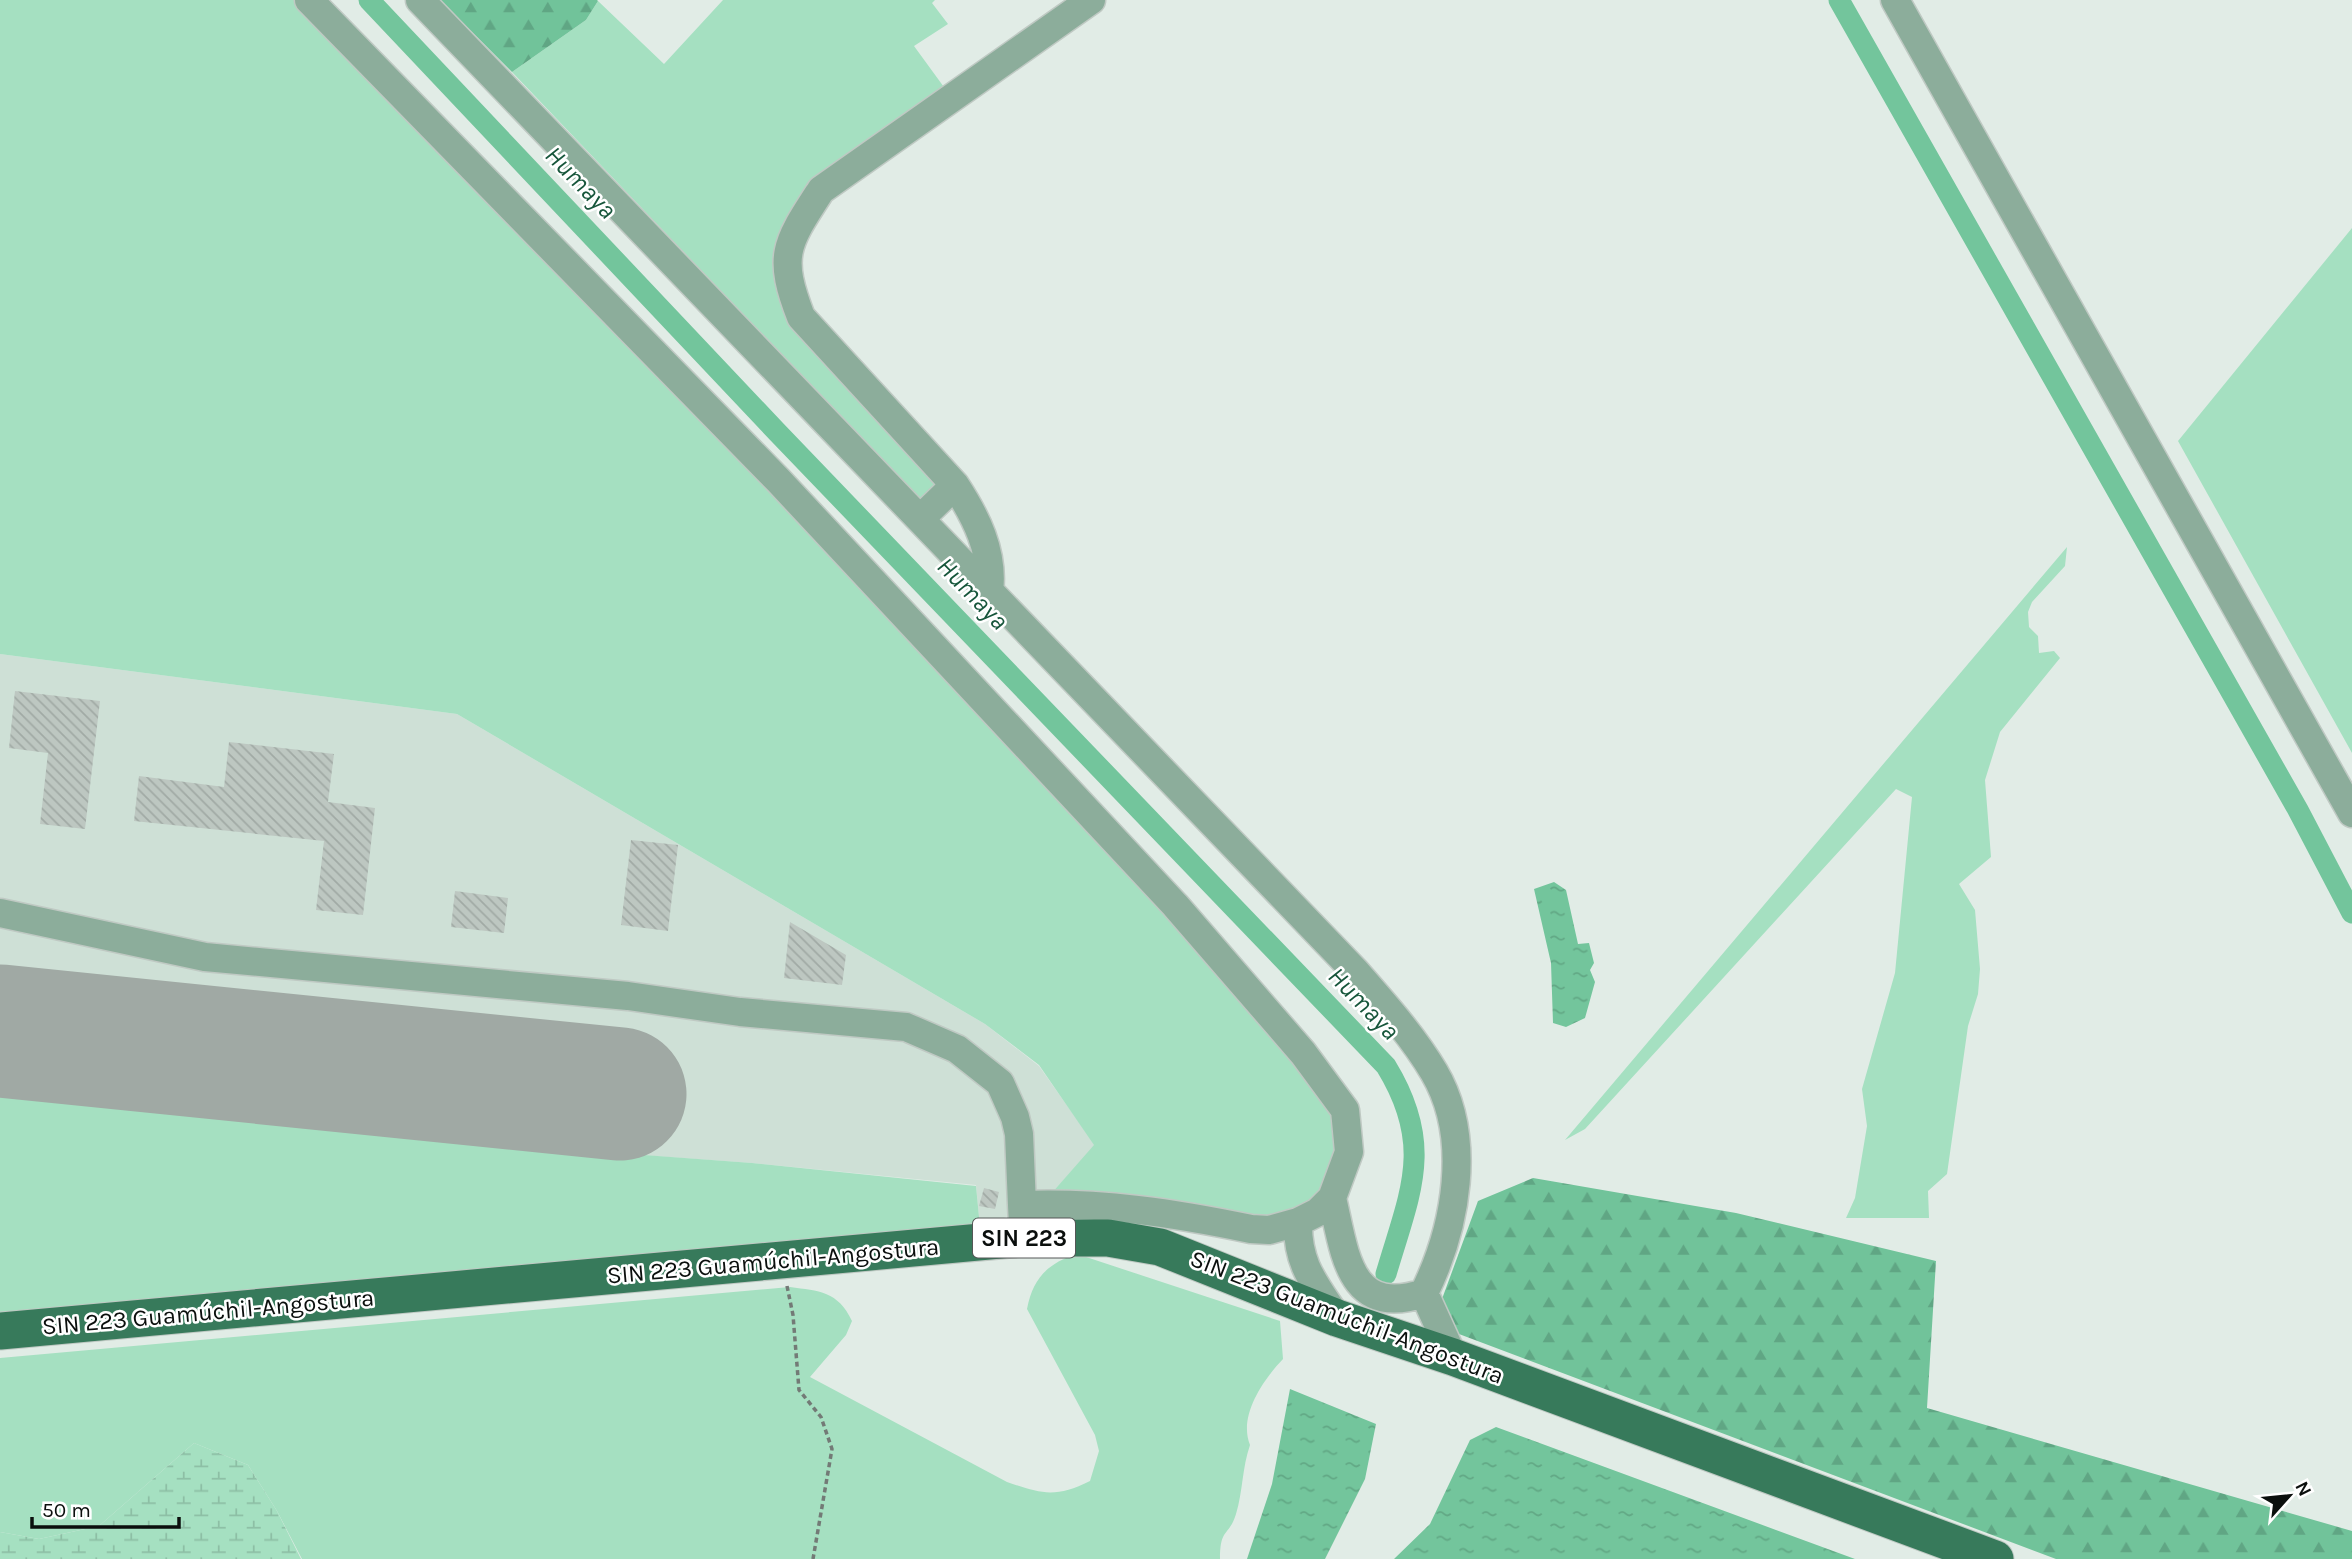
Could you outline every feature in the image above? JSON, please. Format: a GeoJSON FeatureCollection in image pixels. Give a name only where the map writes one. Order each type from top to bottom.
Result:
{"type":"FeatureCollection","features":[{"type":"Feature","properties":{"kind":"main road","name":"SIN 223 Guamúchil-Angostura"},"geometry":{"type":"LineString","coordinates":[[0,1331],[782,1260],[1023,1222],[1160,1247],[1337,1318],[1453,1357],[1995,1559]]}},
{"type":"Feature","properties":{"kind":"street"},"geometry":{"type":"LineString","coordinates":[[0,913],[205,957],[615,994],[740,1012],[906,1027],[957,1049],[1000,1083],[1015,1117],[1019,1134],[1023,1222],[1097,1204],[1251,1230],[1269,1230],[1298,1222],[1318,1212],[1332,1198],[1349,1152],[1345,1110],[1303,1053],[1243,981],[778,480],[309,0]]}},
{"type":"Feature","properties":{"kind":"street"},"geometry":{"type":"LineString","coordinates":[[420,0],[1355,971],[1399,1021],[1435,1074],[1451,1116],[1456,1158],[1454,1202],[1441,1258],[1424,1293]]}},
{"type":"Feature","properties":{"kind":"street"},"geometry":{"type":"LineString","coordinates":[[989,592],[991,576],[981,533],[955,485],[801,317],[788,283],[786,255],[795,230],[821,190],[1091,0]]}},
{"type":"Feature","properties":{"kind":"street"},"geometry":{"type":"LineString","coordinates":[[1895,0],[2352,813]]}},
{"type":"Feature","properties":{"kind":"street"},"geometry":{"type":"LineString","coordinates":[[920,519],[955,485]]}},
{"type":"Feature","properties":{"kind":"street"},"geometry":{"type":"LineString","coordinates":[[1332,1198],[1347,1259],[1356,1279],[1370,1294],[1390,1300],[1424,1293]]}},
{"type":"Feature","properties":{"kind":"street"},"geometry":{"type":"LineString","coordinates":[[1298,1222],[1297,1245],[1301,1261],[1337,1318]]}},
{"type":"Feature","properties":{"kind":"street"},"geometry":{"type":"LineString","coordinates":[[1424,1293],[1453,1357]]}},
{"type":"Feature","properties":{"kind":"path"},"geometry":{"type":"LineString","coordinates":[[782,1260],[793,1315],[799,1390],[821,1417],[832,1449],[813,1559]]}},
{"type":"Feature","properties":{"kind":"shaded area"},"geometry":{"type":"Polygon","coordinates":[[[0,654],[457,714],[985,1024],[1039,1066],[1095,1145],[1043,1203],[980,1227],[976,1185],[752,1163],[0,1109],[0,654]]]}},
{"type":"Feature","properties":{"kind":"green space"},"geometry":{"type":"Polygon","coordinates":[[[0,0],[305,0],[772,477],[1348,1110],[1347,1169],[1310,1221],[1043,1203],[1094,1145],[1039,1065],[985,1024],[457,714],[0,654],[0,0]]]}},
{"type":"Feature","properties":{"kind":"green space"},"geometry":{"type":"Polygon","coordinates":[[[440,0],[598,1],[586,20],[512,72],[440,0]]]}},
{"type":"Feature","properties":{"kind":"green space"},"geometry":{"type":"Polygon","coordinates":[[[723,0],[935,0],[932,3],[948,24],[914,46],[957,105],[830,188],[785,272],[940,481],[921,501],[512,72],[586,20],[598,1],[664,64],[723,0]]]}},
{"type":"Feature","properties":{"kind":"green space"},"geometry":{"type":"Polygon","coordinates":[[[2352,228],[2352,753],[2178,441],[2352,228]]]}},
{"type":"Feature","properties":{"kind":"green space"},"geometry":{"type":"Polygon","coordinates":[[[2067,547],[2065,566],[2032,602],[2028,612],[2029,627],[2038,636],[2039,653],[2054,651],[2060,658],[2000,732],[1985,780],[1991,857],[1959,884],[1975,910],[1980,969],[1978,994],[1968,1026],[1947,1174],[1928,1191],[1929,1218],[1846,1218],[1855,1198],[1867,1126],[1862,1089],[1895,973],[1912,797],[1896,789],[1585,1129],[1565,1140],[2067,547]]]}},
{"type":"Feature","properties":{"kind":"green space"},"geometry":{"type":"Polygon","coordinates":[[[0,1055],[617,1116],[617,1153],[752,1163],[976,1186],[980,1227],[0,1314],[0,1055]]]}},
{"type":"Feature","properties":{"kind":"green space"},"geometry":{"type":"Polygon","coordinates":[[[1533,1178],[1736,1213],[1936,1261],[1927,1408],[2352,1531],[2352,1559],[2056,1559],[1451,1331],[1442,1299],[1478,1201],[1533,1178]]]}},
{"type":"Feature","properties":{"kind":"green space"},"geometry":{"type":"Polygon","coordinates":[[[1077,1254],[1280,1321],[1283,1359],[1261,1387],[1250,1410],[1247,1434],[1250,1445],[1238,1505],[1233,1521],[1223,1537],[1220,1559],[302,1559],[277,1511],[248,1465],[194,1443],[99,1526],[39,1539],[0,1532],[0,1358],[790,1287],[827,1294],[847,1311],[852,1321],[846,1335],[810,1377],[1007,1482],[1039,1491],[1067,1490],[1090,1481],[1099,1451],[1095,1435],[1027,1309],[1033,1289],[1043,1273],[1058,1262],[1077,1254]]]}},
{"type":"Feature","properties":{"kind":"green space"},"geometry":{"type":"Polygon","coordinates":[[[194,1443],[248,1465],[277,1511],[301,1559],[0,1559],[0,1532],[39,1539],[99,1526],[194,1443]]]}},
{"type":"Feature","properties":{"kind":"water"},"geometry":{"type":"Polygon","coordinates":[[[1554,882],[1566,890],[1578,944],[1589,943],[1594,963],[1590,970],[1595,982],[1585,1018],[1566,1027],[1553,1023],[1551,963],[1534,889],[1554,882]]]}},
{"type":"Feature","properties":{"kind":"water"},"geometry":{"type":"Polygon","coordinates":[[[1290,1389],[1376,1424],[1365,1479],[1325,1559],[1247,1559],[1272,1484],[1290,1389]]]}},
{"type":"Feature","properties":{"kind":"water"},"geometry":{"type":"Polygon","coordinates":[[[1496,1427],[1855,1559],[1394,1559],[1430,1524],[1470,1440],[1496,1427]]]}},
{"type":"Feature","properties":{"kind":"building"},"geometry":{"type":"Polygon","coordinates":[[[15,691],[100,701],[85,829],[40,824],[48,753],[9,748],[15,691]]]}},
{"type":"Feature","properties":{"kind":"building"},"geometry":{"type":"Polygon","coordinates":[[[229,742],[334,754],[328,802],[375,808],[363,915],[316,910],[324,841],[134,821],[139,776],[224,787],[229,742]]]}},
{"type":"Feature","properties":{"kind":"building"},"geometry":{"type":"Polygon","coordinates":[[[631,840],[678,845],[668,931],[621,925],[631,840]]]}},
{"type":"Feature","properties":{"kind":"building"},"geometry":{"type":"Polygon","coordinates":[[[455,891],[508,898],[504,933],[451,927],[455,891]]]}},
{"type":"Feature","properties":{"kind":"building"},"geometry":{"type":"Polygon","coordinates":[[[790,922],[846,955],[842,985],[784,978],[790,922]]]}},
{"type":"Feature","properties":{"kind":"building"},"geometry":{"type":"Polygon","coordinates":[[[984,1188],[999,1192],[995,1209],[979,1206],[984,1188]]]}},
{"type":"Feature","properties":{"kind":"waterway","name":"Humaya"},"geometry":{"type":"LineString","coordinates":[[369,0],[777,432],[1386,1066],[1401,1095],[1410,1121],[1414,1145],[1409,1193],[1386,1274]]}},
{"type":"Feature","properties":{"kind":"waterway"},"geometry":{"type":"LineString","coordinates":[[1839,0],[2298,810],[2352,913]]}},
{"type":"Feature","properties":{"kind":"runway"},"geometry":{"type":"LineString","coordinates":[[0,1031],[620,1094]]}}]}
